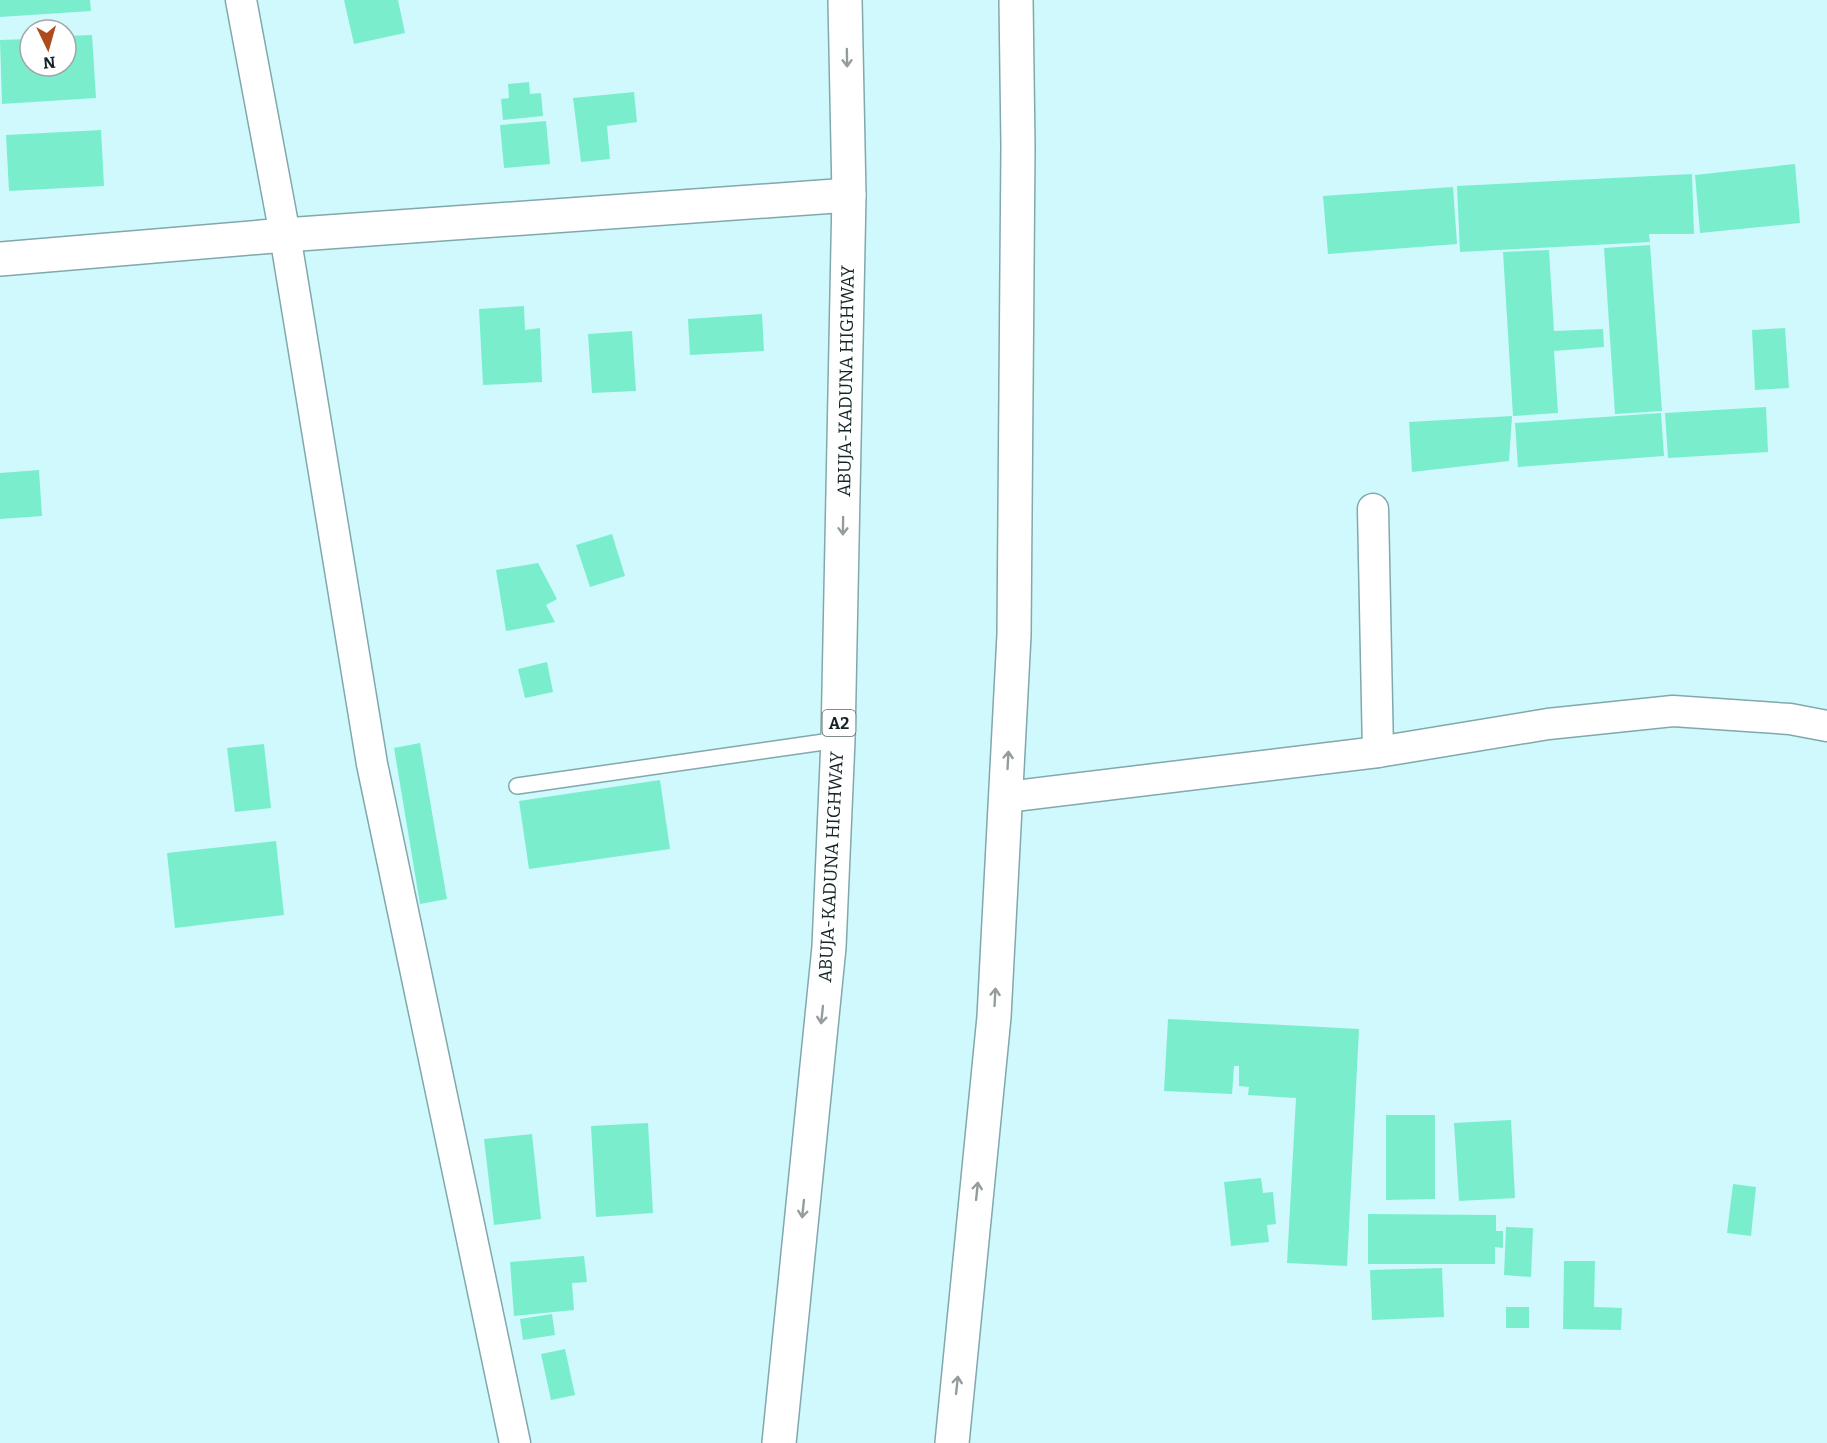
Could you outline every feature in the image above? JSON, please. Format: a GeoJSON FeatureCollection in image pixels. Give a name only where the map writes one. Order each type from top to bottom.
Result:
{"type":"FeatureCollection","features":[{"type":"Feature","properties":{"kind":"main road","name":"ABUJA-KADUNA HIGHWAY"},"geometry":{"type":"LineString","coordinates":[[779,1443],[829,947],[838,740],[849,195],[845,0]]}},
{"type":"Feature","properties":{"kind":"main road"},"geometry":{"type":"LineString","coordinates":[[952,1443],[994,1017],[1014,635],[1018,146],[1016,0]]}},
{"type":"Feature","properties":{"kind":"main road"},"geometry":{"type":"LineString","coordinates":[[0,259],[285,235],[849,195]]}},
{"type":"Feature","properties":{"kind":"street"},"geometry":{"type":"LineString","coordinates":[[240,0],[285,235],[372,764],[515,1443]]}},
{"type":"Feature","properties":{"kind":"street"},"geometry":{"type":"LineString","coordinates":[[1373,509],[1378,752]]}},
{"type":"Feature","properties":{"kind":"street"},"geometry":{"type":"LineString","coordinates":[[1006,797],[1378,752],[1548,724],[1673,711],[1790,719],[1827,726]]}},
{"type":"Feature","properties":{"kind":"lane"},"geometry":{"type":"LineString","coordinates":[[517,786],[838,740]]}},
{"type":"Feature","properties":{"kind":"building"},"geometry":{"type":"Polygon","coordinates":[[[0,0],[90,0],[91,11],[0,17],[0,0]]]}},
{"type":"Feature","properties":{"kind":"building"},"geometry":{"type":"Polygon","coordinates":[[[344,0],[398,0],[405,33],[354,44],[344,0]]]}},
{"type":"Feature","properties":{"kind":"building"},"geometry":{"type":"Polygon","coordinates":[[[92,35],[96,98],[2,104],[0,40],[18,39],[18,78],[78,78],[78,36],[92,35]]]}},
{"type":"Feature","properties":{"kind":"building"},"geometry":{"type":"Polygon","coordinates":[[[529,82],[530,94],[541,93],[543,116],[503,120],[501,99],[509,98],[508,84],[529,82]]]}},
{"type":"Feature","properties":{"kind":"building"},"geometry":{"type":"Polygon","coordinates":[[[634,92],[637,122],[607,126],[610,159],[581,162],[573,98],[634,92]]]}},
{"type":"Feature","properties":{"kind":"building"},"geometry":{"type":"Polygon","coordinates":[[[546,121],[550,164],[504,168],[500,125],[546,121]]]}},
{"type":"Feature","properties":{"kind":"building"},"geometry":{"type":"Polygon","coordinates":[[[101,130],[104,186],[9,191],[6,135],[101,130]]]}},
{"type":"Feature","properties":{"kind":"building"},"geometry":{"type":"Polygon","coordinates":[[[1795,164],[1800,223],[1700,233],[1695,175],[1795,164]]]}},
{"type":"Feature","properties":{"kind":"building"},"geometry":{"type":"Polygon","coordinates":[[[1692,174],[1694,234],[1649,234],[1650,242],[1460,252],[1457,186],[1692,174]]]}},
{"type":"Feature","properties":{"kind":"building"},"geometry":{"type":"Polygon","coordinates":[[[1453,187],[1457,244],[1328,254],[1323,196],[1453,187]]]}},
{"type":"Feature","properties":{"kind":"building"},"geometry":{"type":"Polygon","coordinates":[[[1650,245],[1662,411],[1615,414],[1604,248],[1650,245]]]}},
{"type":"Feature","properties":{"kind":"building"},"geometry":{"type":"Polygon","coordinates":[[[1549,250],[1554,331],[1603,329],[1604,347],[1554,351],[1558,413],[1513,416],[1503,252],[1549,250]]]}},
{"type":"Feature","properties":{"kind":"building"},"geometry":{"type":"Polygon","coordinates":[[[524,306],[525,330],[540,328],[542,382],[483,385],[479,309],[524,306]]]}},
{"type":"Feature","properties":{"kind":"building"},"geometry":{"type":"Polygon","coordinates":[[[762,314],[764,351],[690,355],[688,319],[762,314]]]}},
{"type":"Feature","properties":{"kind":"building"},"geometry":{"type":"Polygon","coordinates":[[[1785,328],[1789,388],[1755,390],[1752,330],[1785,328]]]}},
{"type":"Feature","properties":{"kind":"building"},"geometry":{"type":"Polygon","coordinates":[[[632,331],[636,391],[592,393],[588,334],[632,331]]]}},
{"type":"Feature","properties":{"kind":"building"},"geometry":{"type":"Polygon","coordinates":[[[1766,407],[1768,452],[1668,458],[1665,413],[1766,407]]]}},
{"type":"Feature","properties":{"kind":"building"},"geometry":{"type":"Polygon","coordinates":[[[1661,413],[1664,456],[1518,467],[1515,423],[1661,413]]]}},
{"type":"Feature","properties":{"kind":"building"},"geometry":{"type":"Polygon","coordinates":[[[1512,416],[1509,461],[1412,472],[1409,422],[1512,416]]]}},
{"type":"Feature","properties":{"kind":"building"},"geometry":{"type":"Polygon","coordinates":[[[39,470],[42,516],[0,519],[0,473],[39,470]]]}},
{"type":"Feature","properties":{"kind":"building"},"geometry":{"type":"Polygon","coordinates":[[[612,534],[625,576],[590,587],[576,545],[612,534]]]}},
{"type":"Feature","properties":{"kind":"building"},"geometry":{"type":"Polygon","coordinates":[[[538,563],[557,599],[546,605],[555,622],[506,631],[496,570],[538,563]]]}},
{"type":"Feature","properties":{"kind":"building"},"geometry":{"type":"Polygon","coordinates":[[[547,662],[553,692],[525,698],[518,669],[547,662]]]}},
{"type":"Feature","properties":{"kind":"building"},"geometry":{"type":"Polygon","coordinates":[[[420,743],[447,899],[420,904],[394,748],[420,743]]]}},
{"type":"Feature","properties":{"kind":"building"},"geometry":{"type":"Polygon","coordinates":[[[264,744],[271,808],[235,812],[227,748],[264,744]]]}},
{"type":"Feature","properties":{"kind":"building"},"geometry":{"type":"Polygon","coordinates":[[[660,780],[670,849],[529,869],[519,801],[660,780]]]}},
{"type":"Feature","properties":{"kind":"building"},"geometry":{"type":"Polygon","coordinates":[[[276,841],[284,915],[175,928],[167,853],[276,841]]]}},
{"type":"Feature","properties":{"kind":"building"},"geometry":{"type":"Polygon","coordinates":[[[1168,1019],[1359,1029],[1347,1266],[1287,1263],[1296,1098],[1248,1095],[1249,1087],[1239,1086],[1239,1066],[1234,1066],[1232,1094],[1164,1091],[1168,1019]]]}},
{"type":"Feature","properties":{"kind":"building"},"geometry":{"type":"Polygon","coordinates":[[[1386,1115],[1435,1115],[1435,1199],[1386,1200],[1386,1115]]]}},
{"type":"Feature","properties":{"kind":"building"},"geometry":{"type":"Polygon","coordinates":[[[1511,1120],[1515,1198],[1459,1201],[1454,1123],[1511,1120]]]}},
{"type":"Feature","properties":{"kind":"building"},"geometry":{"type":"Polygon","coordinates":[[[648,1123],[653,1213],[596,1217],[591,1126],[648,1123]]]}},
{"type":"Feature","properties":{"kind":"building"},"geometry":{"type":"Polygon","coordinates":[[[532,1134],[541,1219],[494,1225],[484,1139],[532,1134]]]}},
{"type":"Feature","properties":{"kind":"building"},"geometry":{"type":"Polygon","coordinates":[[[1261,1178],[1263,1193],[1273,1192],[1276,1224],[1267,1225],[1269,1242],[1231,1246],[1224,1182],[1261,1178]]]}},
{"type":"Feature","properties":{"kind":"building"},"geometry":{"type":"Polygon","coordinates":[[[1733,1184],[1756,1187],[1751,1236],[1727,1233],[1733,1184]]]}},
{"type":"Feature","properties":{"kind":"building"},"geometry":{"type":"Polygon","coordinates":[[[1368,1214],[1496,1215],[1496,1231],[1503,1231],[1503,1248],[1495,1247],[1495,1264],[1368,1264],[1368,1214]]]}},
{"type":"Feature","properties":{"kind":"building"},"geometry":{"type":"Polygon","coordinates":[[[1506,1227],[1533,1228],[1531,1277],[1504,1275],[1506,1227]]]}},
{"type":"Feature","properties":{"kind":"building"},"geometry":{"type":"Polygon","coordinates":[[[584,1256],[587,1282],[572,1283],[574,1310],[514,1316],[510,1262],[584,1256]]]}},
{"type":"Feature","properties":{"kind":"building"},"geometry":{"type":"Polygon","coordinates":[[[1564,1261],[1595,1261],[1594,1307],[1622,1308],[1621,1330],[1563,1329],[1564,1261]]]}},
{"type":"Feature","properties":{"kind":"building"},"geometry":{"type":"Polygon","coordinates":[[[1442,1268],[1444,1317],[1372,1320],[1370,1270],[1442,1268]]]}},
{"type":"Feature","properties":{"kind":"building"},"geometry":{"type":"Polygon","coordinates":[[[1506,1307],[1529,1307],[1529,1328],[1506,1328],[1506,1307]]]}},
{"type":"Feature","properties":{"kind":"building"},"geometry":{"type":"Polygon","coordinates":[[[552,1314],[555,1335],[523,1340],[520,1319],[552,1314]]]}},
{"type":"Feature","properties":{"kind":"building"},"geometry":{"type":"Polygon","coordinates":[[[565,1349],[575,1395],[551,1400],[541,1354],[565,1349]]]}}]}
